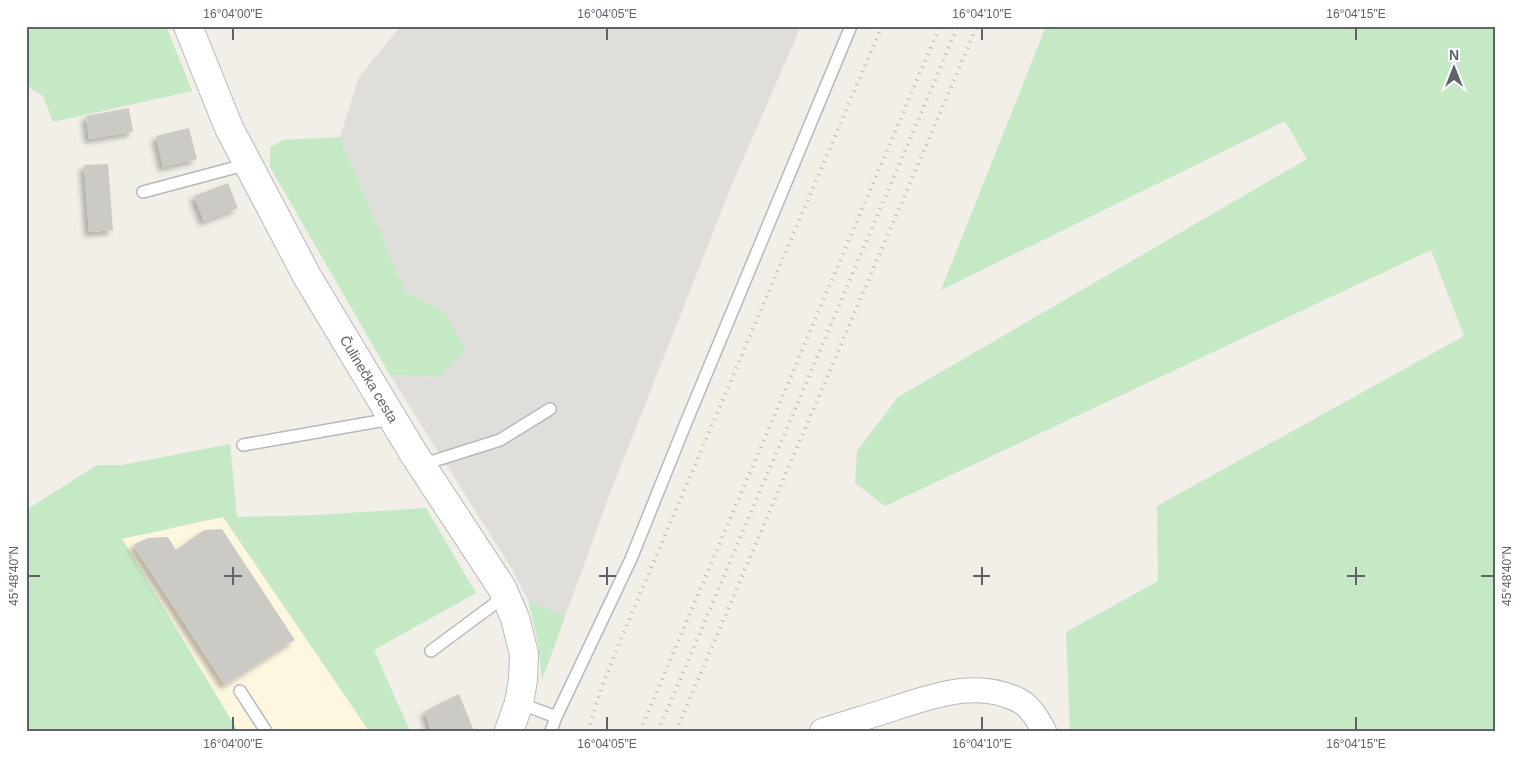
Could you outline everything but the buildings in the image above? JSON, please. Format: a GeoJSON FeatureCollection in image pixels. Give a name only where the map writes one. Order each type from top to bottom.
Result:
{"type":"FeatureCollection","features":[{"type":"Feature","properties":{"kind":"street","name":"Čulinečka cesta"},"geometry":{"type":"LineString","coordinates":[[188,26],[229,128],[308,278],[421,465],[502,588],[515,618],[524,654],[524,680],[519,703],[509,731]]}},
{"type":"Feature","properties":{"kind":"street"},"geometry":{"type":"LineString","coordinates":[[822,731],[946,692],[975,689],[997,692],[1022,702],[1036,716],[1044,731]]}},
{"type":"Feature","properties":{"kind":"lane"},"geometry":{"type":"LineString","coordinates":[[551,731],[631,559],[851,26]]}},
{"type":"Feature","properties":{"kind":"lane"},"geometry":{"type":"LineString","coordinates":[[143,192],[248,164]]}},
{"type":"Feature","properties":{"kind":"lane"},"geometry":{"type":"LineString","coordinates":[[421,465],[500,440],[550,409]]}},
{"type":"Feature","properties":{"kind":"lane"},"geometry":{"type":"LineString","coordinates":[[243,445],[393,419]]}},
{"type":"Feature","properties":{"kind":"lane"},"geometry":{"type":"LineString","coordinates":[[431,651],[505,596]]}},
{"type":"Feature","properties":{"kind":"lane"},"geometry":{"type":"LineString","coordinates":[[240,692],[266,731]]}},
{"type":"Feature","properties":{"kind":"lane"},"geometry":{"type":"LineString","coordinates":[[519,703],[556,717]]}},
{"type":"Feature","properties":{"kind":"shaded area"},"geometry":{"type":"Polygon","coordinates":[[[401,26],[801,26],[731,187],[609,496],[565,617],[528,600],[510,566],[390,375],[439,377],[444,312],[405,291],[340,137],[359,77],[401,26]]]}},
{"type":"Feature","properties":{"kind":"shaded area"},"geometry":{"type":"Polygon","coordinates":[[[223,517],[369,731],[238,731],[122,538],[223,517]]]}},
{"type":"Feature","properties":{"kind":"green space"},"geometry":{"type":"Polygon","coordinates":[[[26,26],[166,26],[192,91],[53,122],[43,96],[26,85],[26,26]]]}},
{"type":"Feature","properties":{"kind":"green space"},"geometry":{"type":"Polygon","coordinates":[[[1046,26],[1495,26],[1495,731],[1070,731],[1066,632],[1158,581],[1157,506],[1464,336],[1431,250],[885,506],[855,483],[857,451],[898,397],[1307,159],[1285,121],[941,290],[1046,26]]]}},
{"type":"Feature","properties":{"kind":"green space"},"geometry":{"type":"Polygon","coordinates":[[[340,137],[405,291],[444,312],[466,349],[439,377],[390,375],[270,167],[270,147],[283,140],[340,137]]]}},
{"type":"Feature","properties":{"kind":"green space"},"geometry":{"type":"Polygon","coordinates":[[[230,444],[237,517],[315,515],[426,508],[476,593],[374,650],[410,731],[369,731],[223,517],[122,539],[238,731],[26,731],[26,510],[97,465],[122,465],[230,444]]]}},
{"type":"Feature","properties":{"kind":"green space"},"geometry":{"type":"Polygon","coordinates":[[[528,600],[565,617],[542,680],[538,643],[528,600]]]}},
{"type":"Feature","properties":{"kind":"railway"},"geometry":{"type":"LineString","coordinates":[[588,731],[602,686],[623,634],[882,26]]}},
{"type":"Feature","properties":{"kind":"railway"},"geometry":{"type":"LineString","coordinates":[[640,731],[940,26]]}},
{"type":"Feature","properties":{"kind":"railway"},"geometry":{"type":"LineString","coordinates":[[658,731],[958,26]]}},
{"type":"Feature","properties":{"kind":"railway"},"geometry":{"type":"LineString","coordinates":[[676,731],[977,26]]}}]}
